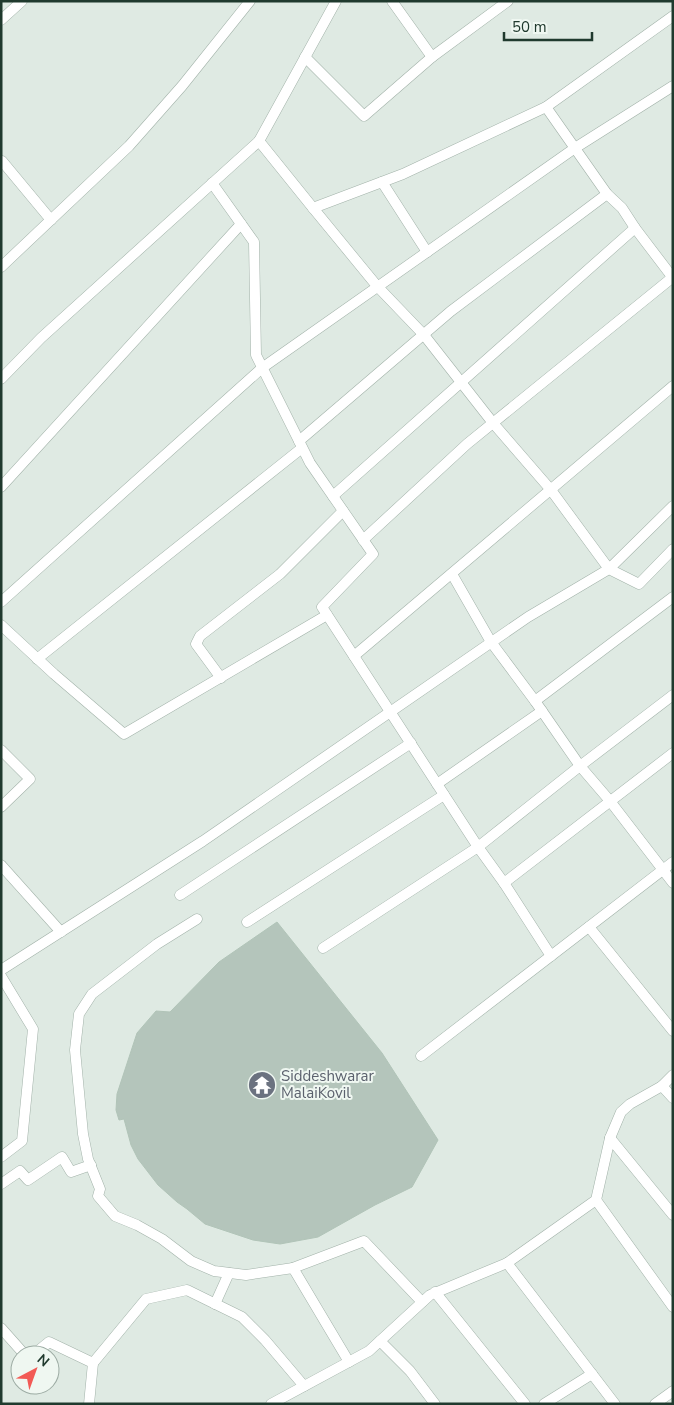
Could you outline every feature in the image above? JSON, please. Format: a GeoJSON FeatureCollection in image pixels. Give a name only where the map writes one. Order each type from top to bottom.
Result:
{"type":"FeatureCollection","features":[{"type":"Feature","properties":{"kind":"street"},"geometry":{"type":"LineString","coordinates":[[1,20],[22,1]]}},
{"type":"Feature","properties":{"kind":"street"},"geometry":{"type":"LineString","coordinates":[[1,267],[129,146],[182,86],[250,1]]}},
{"type":"Feature","properties":{"kind":"street"},"geometry":{"type":"LineString","coordinates":[[1,379],[40,338],[259,141],[336,1]]}},
{"type":"Feature","properties":{"kind":"street"},"geometry":{"type":"LineString","coordinates":[[392,1],[432,57]]}},
{"type":"Feature","properties":{"kind":"street"},"geometry":{"type":"LineString","coordinates":[[306,57],[364,116],[432,57],[508,1]]}},
{"type":"Feature","properties":{"kind":"street"},"geometry":{"type":"LineString","coordinates":[[313,208],[403,174],[546,107],[673,16]]}},
{"type":"Feature","properties":{"kind":"street"},"geometry":{"type":"LineString","coordinates":[[1,602],[262,368],[575,148],[673,86]]}},
{"type":"Feature","properties":{"kind":"street"},"geometry":{"type":"LineString","coordinates":[[364,540],[467,444],[673,278],[622,208],[607,194],[546,107]]}},
{"type":"Feature","properties":{"kind":"street"},"geometry":{"type":"LineString","coordinates":[[259,141],[378,287],[424,335],[550,490],[609,568],[639,584],[673,549]]}},
{"type":"Feature","properties":{"kind":"street"},"geometry":{"type":"LineString","coordinates":[[2,161],[51,220]]}},
{"type":"Feature","properties":{"kind":"street"},"geometry":{"type":"LineString","coordinates":[[382,182],[427,252]]}},
{"type":"Feature","properties":{"kind":"street"},"geometry":{"type":"LineString","coordinates":[[212,183],[254,242],[256,355],[310,463],[373,554],[322,608],[551,956]]}},
{"type":"Feature","properties":{"kind":"street"},"geometry":{"type":"LineString","coordinates":[[37,659],[300,444],[451,311],[607,194]]}},
{"type":"Feature","properties":{"kind":"street"},"geometry":{"type":"LineString","coordinates":[[1,487],[241,224]]}},
{"type":"Feature","properties":{"kind":"street"},"geometry":{"type":"LineString","coordinates":[[333,496],[635,228]]}},
{"type":"Feature","properties":{"kind":"street"},"geometry":{"type":"LineString","coordinates":[[354,656],[673,386]]}},
{"type":"Feature","properties":{"kind":"street"},"geometry":{"type":"LineString","coordinates":[[1,970],[203,841],[528,617],[609,568],[673,506]]}},
{"type":"Feature","properties":{"kind":"street"},"geometry":{"type":"LineString","coordinates":[[221,678],[196,644],[200,636],[280,574],[343,511]]}},
{"type":"Feature","properties":{"kind":"street"},"geometry":{"type":"LineString","coordinates":[[452,574],[492,642],[580,766],[610,801],[673,883]]}},
{"type":"Feature","properties":{"kind":"street"},"geometry":{"type":"LineString","coordinates":[[535,700],[673,596]]}},
{"type":"Feature","properties":{"kind":"street"},"geometry":{"type":"LineString","coordinates":[[1,625],[37,659],[124,734],[327,615]]}},
{"type":"Feature","properties":{"kind":"street"},"geometry":{"type":"LineString","coordinates":[[323,948],[478,847],[673,695]]}},
{"type":"Feature","properties":{"kind":"street"},"geometry":{"type":"LineString","coordinates":[[437,784],[542,711]]}},
{"type":"Feature","properties":{"kind":"street"},"geometry":{"type":"LineString","coordinates":[[180,895],[411,744]]}},
{"type":"Feature","properties":{"kind":"street"},"geometry":{"type":"LineString","coordinates":[[1,750],[30,779],[1,807]]}},
{"type":"Feature","properties":{"kind":"street"},"geometry":{"type":"LineString","coordinates":[[504,883],[673,753]]}},
{"type":"Feature","properties":{"kind":"street"},"geometry":{"type":"LineString","coordinates":[[247,922],[444,795]]}},
{"type":"Feature","properties":{"kind":"street"},"geometry":{"type":"LineString","coordinates":[[421,1056],[673,862]]}},
{"type":"Feature","properties":{"kind":"street"},"geometry":{"type":"LineString","coordinates":[[1,865],[61,932]]}},
{"type":"Feature","properties":{"kind":"street"},"geometry":{"type":"LineString","coordinates":[[197,919],[157,944],[92,994],[79,1014],[75,1050],[83,1134],[91,1165],[100,1189],[98,1196],[115,1216],[137,1225],[162,1239],[191,1261],[214,1271],[246,1275],[293,1268],[364,1241],[422,1302]]}},
{"type":"Feature","properties":{"kind":"street"},"geometry":{"type":"LineString","coordinates":[[589,927],[673,1031]]}},
{"type":"Feature","properties":{"kind":"street"},"geometry":{"type":"LineString","coordinates":[[1,976],[33,1029],[22,1141],[1,1157]]}},
{"type":"Feature","properties":{"kind":"street"},"geometry":{"type":"LineString","coordinates":[[271,1404],[370,1351],[435,1292],[507,1263],[596,1200],[610,1138],[621,1112],[630,1104],[662,1086],[673,1075]]}},
{"type":"Feature","properties":{"kind":"street"},"geometry":{"type":"LineString","coordinates":[[662,1086],[673,1098]]}},
{"type":"Feature","properties":{"kind":"street"},"geometry":{"type":"LineString","coordinates":[[610,1138],[673,1215]]}},
{"type":"Feature","properties":{"kind":"street"},"geometry":{"type":"LineString","coordinates":[[1,1184],[20,1171],[28,1180],[62,1157],[71,1172],[91,1165]]}},
{"type":"Feature","properties":{"kind":"street"},"geometry":{"type":"LineString","coordinates":[[596,1200],[673,1307]]}},
{"type":"Feature","properties":{"kind":"street"},"geometry":{"type":"LineString","coordinates":[[507,1263],[615,1404]]}},
{"type":"Feature","properties":{"kind":"street"},"geometry":{"type":"LineString","coordinates":[[293,1268],[349,1362]]}},
{"type":"Feature","properties":{"kind":"street"},"geometry":{"type":"LineString","coordinates":[[215,1304],[229,1273]]}},
{"type":"Feature","properties":{"kind":"street"},"geometry":{"type":"LineString","coordinates":[[89,1404],[93,1363],[146,1299],[187,1290],[242,1317],[265,1340],[304,1386]]}},
{"type":"Feature","properties":{"kind":"street"},"geometry":{"type":"LineString","coordinates":[[435,1292],[525,1404]]}},
{"type":"Feature","properties":{"kind":"street"},"geometry":{"type":"LineString","coordinates":[[1,1328],[16,1345]]}},
{"type":"Feature","properties":{"kind":"street"},"geometry":{"type":"LineString","coordinates":[[380,1341],[410,1371],[435,1404]]}},
{"type":"Feature","properties":{"kind":"street"},"geometry":{"type":"LineString","coordinates":[[60,1347],[93,1363]]}},
{"type":"Feature","properties":{"kind":"street"},"geometry":{"type":"LineString","coordinates":[[544,1404],[592,1374]]}},
{"type":"Feature","properties":{"kind":"street"},"geometry":{"type":"LineString","coordinates":[[655,1404],[673,1391]]}},
{"type":"Feature","properties":{"kind":"building","name":"Siddeshwarar MalaiKovil"},"geometry":{"type":"Polygon","coordinates":[[[277,922],[382,1053],[438,1140],[412,1187],[318,1237],[280,1244],[253,1240],[205,1224],[177,1202],[158,1185],[138,1159],[131,1145],[124,1119],[119,1120],[116,1110],[117,1094],[137,1033],[156,1011],[170,1012],[219,962],[277,922]]]}},
{"type":"Feature","properties":{"kind":"place","name":"Siddeshwarar MalaiKovil"},"geometry":{"type":"Point","coordinates":[262,1085]}}]}
